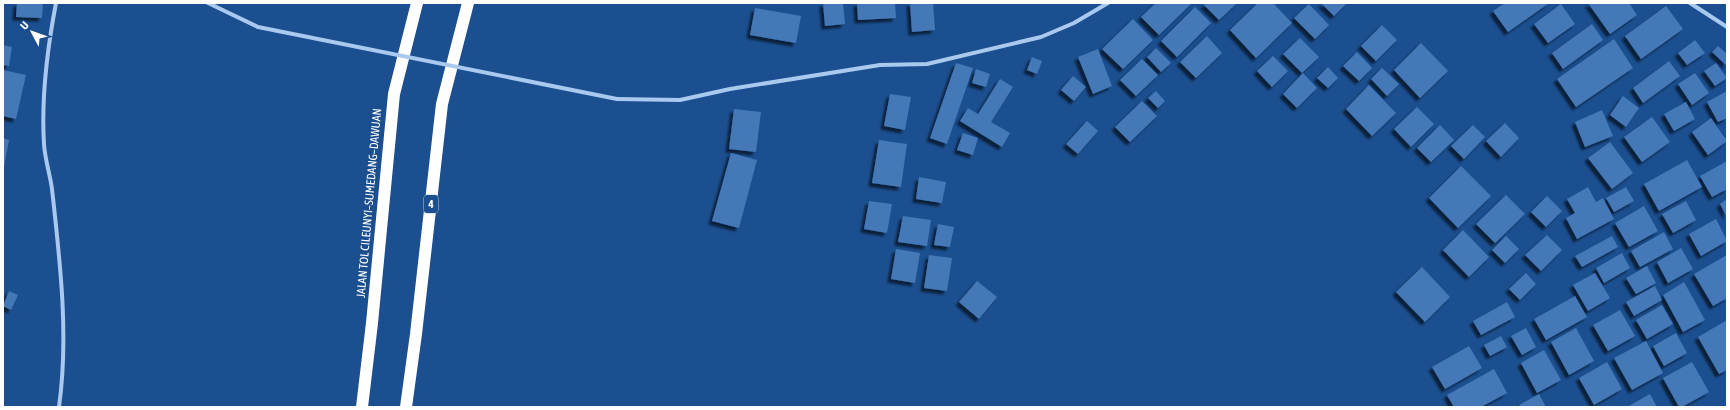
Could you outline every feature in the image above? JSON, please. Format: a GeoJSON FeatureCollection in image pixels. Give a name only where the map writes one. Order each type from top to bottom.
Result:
{"type":"FeatureCollection","features":[{"type":"Feature","properties":{"kind":"highway","name":"JALAN TOL CILEUNYI–SUMEDANG–DAWUAN"},"geometry":{"type":"LineString","coordinates":[[362,407],[372,323],[394,94],[417,3]]}},
{"type":"Feature","properties":{"kind":"highway","name":"4"},"geometry":{"type":"LineString","coordinates":[[406,407],[416,334],[442,104],[468,3]]}},
{"type":"Feature","properties":{"kind":"street"},"geometry":{"type":"LineString","coordinates":[[56,3],[48,43],[44,77],[44,146],[52,188],[63,337],[63,380],[59,407]]}},
{"type":"Feature","properties":{"kind":"street"},"geometry":{"type":"LineString","coordinates":[[208,3],[258,27],[617,99],[680,100],[730,89],[880,66],[927,64],[1041,37],[1074,23],[1108,3]]}},
{"type":"Feature","properties":{"kind":"street"},"geometry":{"type":"LineString","coordinates":[[1690,3],[1727,27]]}},
{"type":"Feature","properties":{"kind":"building"},"geometry":{"type":"Polygon","coordinates":[[[17,3],[43,3],[42,18],[16,17],[17,3]]]}},
{"type":"Feature","properties":{"kind":"building"},"geometry":{"type":"Polygon","coordinates":[[[823,3],[843,3],[845,24],[825,26],[823,3]]]}},
{"type":"Feature","properties":{"kind":"building"},"geometry":{"type":"Polygon","coordinates":[[[857,3],[895,3],[896,18],[858,20],[857,3]]]}},
{"type":"Feature","properties":{"kind":"building"},"geometry":{"type":"Polygon","coordinates":[[[910,3],[933,3],[935,30],[912,32],[910,3]]]}},
{"type":"Feature","properties":{"kind":"building"},"geometry":{"type":"Polygon","coordinates":[[[1156,3],[1192,3],[1159,35],[1141,17],[1156,3]]]}},
{"type":"Feature","properties":{"kind":"building"},"geometry":{"type":"Polygon","coordinates":[[[1206,3],[1237,3],[1219,20],[1204,5],[1206,3]]]}},
{"type":"Feature","properties":{"kind":"building"},"geometry":{"type":"Polygon","coordinates":[[[1258,3],[1273,3],[1292,23],[1256,58],[1230,30],[1258,3]]]}},
{"type":"Feature","properties":{"kind":"building"},"geometry":{"type":"Polygon","coordinates":[[[1321,3],[1347,3],[1334,16],[1321,3]]]}},
{"type":"Feature","properties":{"kind":"building"},"geometry":{"type":"Polygon","coordinates":[[[1505,3],[1549,3],[1508,32],[1493,11],[1505,3]]]}},
{"type":"Feature","properties":{"kind":"building"},"geometry":{"type":"Polygon","coordinates":[[[1588,3],[1629,3],[1637,15],[1610,34],[1588,3]]]}},
{"type":"Feature","properties":{"kind":"building"},"geometry":{"type":"Polygon","coordinates":[[[1309,4],[1329,25],[1315,39],[1294,18],[1309,4]]]}},
{"type":"Feature","properties":{"kind":"building"},"geometry":{"type":"Polygon","coordinates":[[[1561,4],[1575,24],[1548,43],[1534,24],[1561,4]]]}},
{"type":"Feature","properties":{"kind":"building"},"geometry":{"type":"Polygon","coordinates":[[[1666,6],[1683,29],[1641,59],[1625,36],[1666,6]]]}},
{"type":"Feature","properties":{"kind":"building"},"geometry":{"type":"Polygon","coordinates":[[[1195,7],[1211,23],[1177,57],[1161,41],[1195,7]]]}},
{"type":"Feature","properties":{"kind":"building"},"geometry":{"type":"Polygon","coordinates":[[[755,8],[801,16],[796,43],[750,35],[755,8]]]}},
{"type":"Feature","properties":{"kind":"building"},"geometry":{"type":"Polygon","coordinates":[[[1133,19],[1153,40],[1123,69],[1102,49],[1133,19]]]}},
{"type":"Feature","properties":{"kind":"building"},"geometry":{"type":"Polygon","coordinates":[[[1592,24],[1603,40],[1563,69],[1552,53],[1592,24]]]}},
{"type":"Feature","properties":{"kind":"building"},"geometry":{"type":"Polygon","coordinates":[[[1382,25],[1397,40],[1376,61],[1361,46],[1382,25]]]}},
{"type":"Feature","properties":{"kind":"building"},"geometry":{"type":"Polygon","coordinates":[[[1207,36],[1222,53],[1196,78],[1180,62],[1207,36]]]}},
{"type":"Feature","properties":{"kind":"building"},"geometry":{"type":"Polygon","coordinates":[[[1300,38],[1319,57],[1302,73],[1283,54],[1300,38]]]}},
{"type":"Feature","properties":{"kind":"building"},"geometry":{"type":"Polygon","coordinates":[[[1614,39],[1633,68],[1576,107],[1557,79],[1614,39]]]}},
{"type":"Feature","properties":{"kind":"building"},"geometry":{"type":"Polygon","coordinates":[[[1695,40],[1705,53],[1687,65],[1678,53],[1695,40]]]}},
{"type":"Feature","properties":{"kind":"building"},"geometry":{"type":"Polygon","coordinates":[[[1421,43],[1448,71],[1420,98],[1394,70],[1421,43]]]}},
{"type":"Feature","properties":{"kind":"building"},"geometry":{"type":"Polygon","coordinates":[[[3,45],[12,47],[9,66],[3,65],[3,45]]]}},
{"type":"Feature","properties":{"kind":"building"},"geometry":{"type":"Polygon","coordinates":[[[1718,46],[1727,54],[1727,66],[1712,52],[1718,46]]]}},
{"type":"Feature","properties":{"kind":"building"},"geometry":{"type":"Polygon","coordinates":[[[1156,48],[1171,63],[1161,72],[1147,57],[1156,48]]]}},
{"type":"Feature","properties":{"kind":"building"},"geometry":{"type":"Polygon","coordinates":[[[1098,49],[1112,86],[1093,94],[1078,57],[1098,49]]]}},
{"type":"Feature","properties":{"kind":"building"},"geometry":{"type":"Polygon","coordinates":[[[1357,52],[1372,68],[1359,81],[1343,66],[1357,52]]]}},
{"type":"Feature","properties":{"kind":"building"},"geometry":{"type":"Polygon","coordinates":[[[1273,56],[1288,71],[1272,87],[1257,71],[1273,56]]]}},
{"type":"Feature","properties":{"kind":"building"},"geometry":{"type":"Polygon","coordinates":[[[1032,57],[1042,61],[1037,74],[1027,70],[1032,57]]]}},
{"type":"Feature","properties":{"kind":"building"},"geometry":{"type":"Polygon","coordinates":[[[1142,59],[1158,75],[1136,96],[1120,80],[1142,59]]]}},
{"type":"Feature","properties":{"kind":"building"},"geometry":{"type":"Polygon","coordinates":[[[1669,61],[1680,76],[1643,103],[1633,88],[1669,61]]]}},
{"type":"Feature","properties":{"kind":"building"},"geometry":{"type":"Polygon","coordinates":[[[956,63],[973,68],[947,144],[930,138],[956,63]]]}},
{"type":"Feature","properties":{"kind":"building"},"geometry":{"type":"Polygon","coordinates":[[[1716,63],[1727,78],[1715,86],[1704,71],[1716,63]]]}},
{"type":"Feature","properties":{"kind":"building"},"geometry":{"type":"Polygon","coordinates":[[[1328,67],[1338,78],[1328,88],[1317,78],[1328,67]]]}},
{"type":"Feature","properties":{"kind":"building"},"geometry":{"type":"Polygon","coordinates":[[[1382,68],[1399,84],[1387,96],[1371,79],[1382,68]]]}},
{"type":"Feature","properties":{"kind":"building"},"geometry":{"type":"Polygon","coordinates":[[[976,69],[990,74],[986,87],[972,83],[976,69]]]}},
{"type":"Feature","properties":{"kind":"building"},"geometry":{"type":"Polygon","coordinates":[[[3,70],[26,75],[16,119],[3,116],[3,70]]]}},
{"type":"Feature","properties":{"kind":"building"},"geometry":{"type":"Polygon","coordinates":[[[1303,73],[1317,88],[1297,108],[1283,94],[1303,73]]]}},
{"type":"Feature","properties":{"kind":"building"},"geometry":{"type":"Polygon","coordinates":[[[1695,73],[1709,93],[1692,105],[1678,84],[1695,73]]]}},
{"type":"Feature","properties":{"kind":"building"},"geometry":{"type":"Polygon","coordinates":[[[1073,76],[1086,87],[1074,101],[1061,90],[1073,76]]]}},
{"type":"Feature","properties":{"kind":"building"},"geometry":{"type":"Polygon","coordinates":[[[1000,79],[1013,87],[991,122],[1010,133],[1002,147],[960,121],[968,108],[978,114],[1000,79]]]}},
{"type":"Feature","properties":{"kind":"building"},"geometry":{"type":"Polygon","coordinates":[[[1369,85],[1396,113],[1372,136],[1346,109],[1369,85]]]}},
{"type":"Feature","properties":{"kind":"building"},"geometry":{"type":"Polygon","coordinates":[[[1156,91],[1165,101],[1158,108],[1148,98],[1156,91]]]}},
{"type":"Feature","properties":{"kind":"building"},"geometry":{"type":"Polygon","coordinates":[[[1727,91],[1727,118],[1718,122],[1707,102],[1727,91]]]}},
{"type":"Feature","properties":{"kind":"building"},"geometry":{"type":"Polygon","coordinates":[[[890,94],[911,97],[905,130],[884,126],[890,94]]]}},
{"type":"Feature","properties":{"kind":"building"},"geometry":{"type":"Polygon","coordinates":[[[1623,96],[1639,108],[1626,127],[1610,115],[1623,96]]]}},
{"type":"Feature","properties":{"kind":"building"},"geometry":{"type":"Polygon","coordinates":[[[1142,101],[1157,116],[1130,142],[1115,127],[1142,101]]]}},
{"type":"Feature","properties":{"kind":"building"},"geometry":{"type":"Polygon","coordinates":[[[1686,102],[1695,119],[1674,131],[1664,114],[1686,102]]]}},
{"type":"Feature","properties":{"kind":"building"},"geometry":{"type":"Polygon","coordinates":[[[1417,107],[1434,124],[1411,147],[1394,129],[1417,107]]]}},
{"type":"Feature","properties":{"kind":"building"},"geometry":{"type":"Polygon","coordinates":[[[734,109],[761,112],[756,152],[729,149],[734,109]]]}},
{"type":"Feature","properties":{"kind":"building"},"geometry":{"type":"Polygon","coordinates":[[[1602,110],[1613,136],[1585,147],[1575,122],[1602,110]]]}},
{"type":"Feature","properties":{"kind":"building"},"geometry":{"type":"Polygon","coordinates":[[[1652,117],[1670,142],[1642,162],[1624,137],[1652,117]]]}},
{"type":"Feature","properties":{"kind":"building"},"geometry":{"type":"Polygon","coordinates":[[[1711,118],[1727,141],[1708,155],[1692,132],[1711,118]]]}},
{"type":"Feature","properties":{"kind":"building"},"geometry":{"type":"Polygon","coordinates":[[[1087,121],[1098,131],[1078,154],[1066,144],[1087,121]]]}},
{"type":"Feature","properties":{"kind":"building"},"geometry":{"type":"Polygon","coordinates":[[[1505,123],[1519,138],[1501,157],[1486,141],[1505,123]]]}},
{"type":"Feature","properties":{"kind":"building"},"geometry":{"type":"Polygon","coordinates":[[[1440,125],[1454,140],[1431,162],[1417,148],[1440,125]]]}},
{"type":"Feature","properties":{"kind":"building"},"geometry":{"type":"Polygon","coordinates":[[[1473,125],[1485,137],[1464,159],[1451,146],[1473,125]]]}},
{"type":"Feature","properties":{"kind":"building"},"geometry":{"type":"Polygon","coordinates":[[[963,133],[978,138],[973,155],[957,150],[963,133]]]}},
{"type":"Feature","properties":{"kind":"building"},"geometry":{"type":"Polygon","coordinates":[[[3,138],[9,140],[4,167],[3,167],[3,138]]]}},
{"type":"Feature","properties":{"kind":"building"},"geometry":{"type":"Polygon","coordinates":[[[879,140],[907,144],[901,187],[872,183],[879,140]]]}},
{"type":"Feature","properties":{"kind":"building"},"geometry":{"type":"Polygon","coordinates":[[[1610,142],[1633,173],[1612,189],[1588,158],[1610,142]]]}},
{"type":"Feature","properties":{"kind":"building"},"geometry":{"type":"Polygon","coordinates":[[[731,153],[757,160],[739,228],[712,221],[731,153]]]}},
{"type":"Feature","properties":{"kind":"building"},"geometry":{"type":"Polygon","coordinates":[[[1687,160],[1702,187],[1659,211],[1644,184],[1687,160]]]}},
{"type":"Feature","properties":{"kind":"building"},"geometry":{"type":"Polygon","coordinates":[[[1727,161],[1727,189],[1712,197],[1700,176],[1727,161]]]}},
{"type":"Feature","properties":{"kind":"building"},"geometry":{"type":"Polygon","coordinates":[[[1461,166],[1491,196],[1458,228],[1429,198],[1461,166]]]}},
{"type":"Feature","properties":{"kind":"building"},"geometry":{"type":"Polygon","coordinates":[[[919,177],[946,182],[942,203],[916,199],[919,177]]]}},
{"type":"Feature","properties":{"kind":"building"},"geometry":{"type":"Polygon","coordinates":[[[1588,187],[1596,202],[1603,198],[1614,219],[1577,239],[1566,218],[1575,213],[1567,199],[1588,187]]]}},
{"type":"Feature","properties":{"kind":"building"},"geometry":{"type":"Polygon","coordinates":[[[1626,187],[1634,201],[1614,212],[1606,198],[1626,187]]]}},
{"type":"Feature","properties":{"kind":"building"},"geometry":{"type":"Polygon","coordinates":[[[1506,195],[1525,214],[1495,243],[1476,224],[1506,195]]]}},
{"type":"Feature","properties":{"kind":"building"},"geometry":{"type":"Polygon","coordinates":[[[1547,196],[1562,211],[1546,227],[1531,212],[1547,196]]]}},
{"type":"Feature","properties":{"kind":"building"},"geometry":{"type":"Polygon","coordinates":[[[1727,199],[1727,217],[1720,204],[1727,199]]]}},
{"type":"Feature","properties":{"kind":"building"},"geometry":{"type":"Polygon","coordinates":[[[869,201],[892,204],[887,233],[864,229],[869,201]]]}},
{"type":"Feature","properties":{"kind":"building"},"geometry":{"type":"Polygon","coordinates":[[[1686,201],[1696,220],[1673,233],[1662,214],[1686,201]]]}},
{"type":"Feature","properties":{"kind":"building"},"geometry":{"type":"Polygon","coordinates":[[[1644,206],[1658,231],[1629,247],[1615,223],[1644,206]]]}},
{"type":"Feature","properties":{"kind":"building"},"geometry":{"type":"Polygon","coordinates":[[[903,216],[931,220],[927,246],[898,242],[903,216]]]}},
{"type":"Feature","properties":{"kind":"building"},"geometry":{"type":"Polygon","coordinates":[[[1716,219],[1727,241],[1701,256],[1689,234],[1716,219]]]}},
{"type":"Feature","properties":{"kind":"building"},"geometry":{"type":"Polygon","coordinates":[[[938,224],[954,227],[950,247],[934,245],[938,224]]]}},
{"type":"Feature","properties":{"kind":"building"},"geometry":{"type":"Polygon","coordinates":[[[1463,230],[1489,257],[1469,277],[1443,250],[1463,230]]]}},
{"type":"Feature","properties":{"kind":"building"},"geometry":{"type":"Polygon","coordinates":[[[1664,232],[1673,249],[1640,267],[1631,251],[1664,232]]]}},
{"type":"Feature","properties":{"kind":"building"},"geometry":{"type":"Polygon","coordinates":[[[1547,235],[1562,250],[1541,271],[1525,255],[1547,235]]]}},
{"type":"Feature","properties":{"kind":"building"},"geometry":{"type":"Polygon","coordinates":[[[1506,236],[1519,249],[1505,263],[1492,250],[1506,236]]]}},
{"type":"Feature","properties":{"kind":"building"},"geometry":{"type":"Polygon","coordinates":[[[1612,236],[1618,247],[1582,267],[1575,256],[1612,236]]]}},
{"type":"Feature","properties":{"kind":"building"},"geometry":{"type":"Polygon","coordinates":[[[1681,248],[1693,269],[1668,283],[1657,262],[1681,248]]]}},
{"type":"Feature","properties":{"kind":"building"},"geometry":{"type":"Polygon","coordinates":[[[896,249],[920,253],[915,283],[891,279],[896,249]]]}},
{"type":"Feature","properties":{"kind":"building"},"geometry":{"type":"Polygon","coordinates":[[[1622,253],[1630,268],[1604,283],[1596,268],[1622,253]]]}},
{"type":"Feature","properties":{"kind":"building"},"geometry":{"type":"Polygon","coordinates":[[[929,255],[952,258],[947,291],[924,288],[929,255]]]}},
{"type":"Feature","properties":{"kind":"building"},"geometry":{"type":"Polygon","coordinates":[[[1727,255],[1727,298],[1713,306],[1694,274],[1727,255]]]}},
{"type":"Feature","properties":{"kind":"building"},"geometry":{"type":"Polygon","coordinates":[[[1647,266],[1656,283],[1636,294],[1626,278],[1647,266]]]}},
{"type":"Feature","properties":{"kind":"building"},"geometry":{"type":"Polygon","coordinates":[[[1422,267],[1450,297],[1425,322],[1396,292],[1422,267]]]}},
{"type":"Feature","properties":{"kind":"building"},"geometry":{"type":"Polygon","coordinates":[[[1526,273],[1536,284],[1520,300],[1509,289],[1526,273]]]}},
{"type":"Feature","properties":{"kind":"building"},"geometry":{"type":"Polygon","coordinates":[[[1595,273],[1610,298],[1588,311],[1573,285],[1595,273]]]}},
{"type":"Feature","properties":{"kind":"building"},"geometry":{"type":"Polygon","coordinates":[[[977,281],[997,297],[979,319],[959,302],[977,281]]]}},
{"type":"Feature","properties":{"kind":"building"},"geometry":{"type":"Polygon","coordinates":[[[1684,282],[1705,320],[1683,332],[1663,295],[1684,282]]]}},
{"type":"Feature","properties":{"kind":"building"},"geometry":{"type":"Polygon","coordinates":[[[1655,286],[1662,300],[1634,316],[1626,302],[1655,286]]]}},
{"type":"Feature","properties":{"kind":"building"},"geometry":{"type":"Polygon","coordinates":[[[9,291],[18,295],[11,310],[3,306],[9,291]]]}},
{"type":"Feature","properties":{"kind":"building"},"geometry":{"type":"Polygon","coordinates":[[[1575,296],[1587,317],[1546,340],[1534,319],[1575,296]]]}},
{"type":"Feature","properties":{"kind":"building"},"geometry":{"type":"Polygon","coordinates":[[[1507,302],[1515,317],[1481,335],[1473,321],[1507,302]]]}},
{"type":"Feature","properties":{"kind":"building"},"geometry":{"type":"Polygon","coordinates":[[[1662,305],[1673,324],[1647,339],[1636,320],[1662,305]]]}},
{"type":"Feature","properties":{"kind":"building"},"geometry":{"type":"Polygon","coordinates":[[[1620,310],[1635,336],[1608,351],[1593,325],[1620,310]]]}},
{"type":"Feature","properties":{"kind":"building"},"geometry":{"type":"Polygon","coordinates":[[[1727,320],[1727,370],[1719,374],[1698,337],[1727,320]]]}},
{"type":"Feature","properties":{"kind":"building"},"geometry":{"type":"Polygon","coordinates":[[[1526,328],[1536,347],[1522,355],[1511,336],[1526,328]]]}},
{"type":"Feature","properties":{"kind":"building"},"geometry":{"type":"Polygon","coordinates":[[[1576,328],[1594,361],[1569,375],[1551,342],[1576,328]]]}},
{"type":"Feature","properties":{"kind":"building"},"geometry":{"type":"Polygon","coordinates":[[[1676,333],[1687,353],[1664,366],[1653,346],[1676,333]]]}},
{"type":"Feature","properties":{"kind":"building"},"geometry":{"type":"Polygon","coordinates":[[[1501,336],[1507,347],[1490,356],[1484,345],[1501,336]]]}},
{"type":"Feature","properties":{"kind":"building"},"geometry":{"type":"Polygon","coordinates":[[[1646,341],[1663,373],[1632,390],[1614,358],[1646,341]]]}},
{"type":"Feature","properties":{"kind":"building"},"geometry":{"type":"Polygon","coordinates":[[[1469,346],[1482,368],[1445,389],[1432,367],[1469,346]]]}},
{"type":"Feature","properties":{"kind":"building"},"geometry":{"type":"Polygon","coordinates":[[[1544,350],[1561,380],[1537,393],[1521,363],[1544,350]]]}},
{"type":"Feature","properties":{"kind":"building"},"geometry":{"type":"Polygon","coordinates":[[[1607,362],[1622,389],[1594,405],[1579,378],[1607,362]]]}},
{"type":"Feature","properties":{"kind":"building"},"geometry":{"type":"Polygon","coordinates":[[[1692,362],[1709,392],[1682,407],[1679,407],[1663,378],[1692,362]]]}},
{"type":"Feature","properties":{"kind":"building"},"geometry":{"type":"Polygon","coordinates":[[[1494,369],[1507,393],[1481,407],[1454,407],[1447,395],[1494,369]]]}},
{"type":"Feature","properties":{"kind":"building"},"geometry":{"type":"Polygon","coordinates":[[[1539,394],[1546,407],[1521,407],[1519,405],[1539,394]]]}},
{"type":"Feature","properties":{"kind":"building"},"geometry":{"type":"Polygon","coordinates":[[[1650,394],[1657,407],[1627,407],[1650,394]]]}}]}
